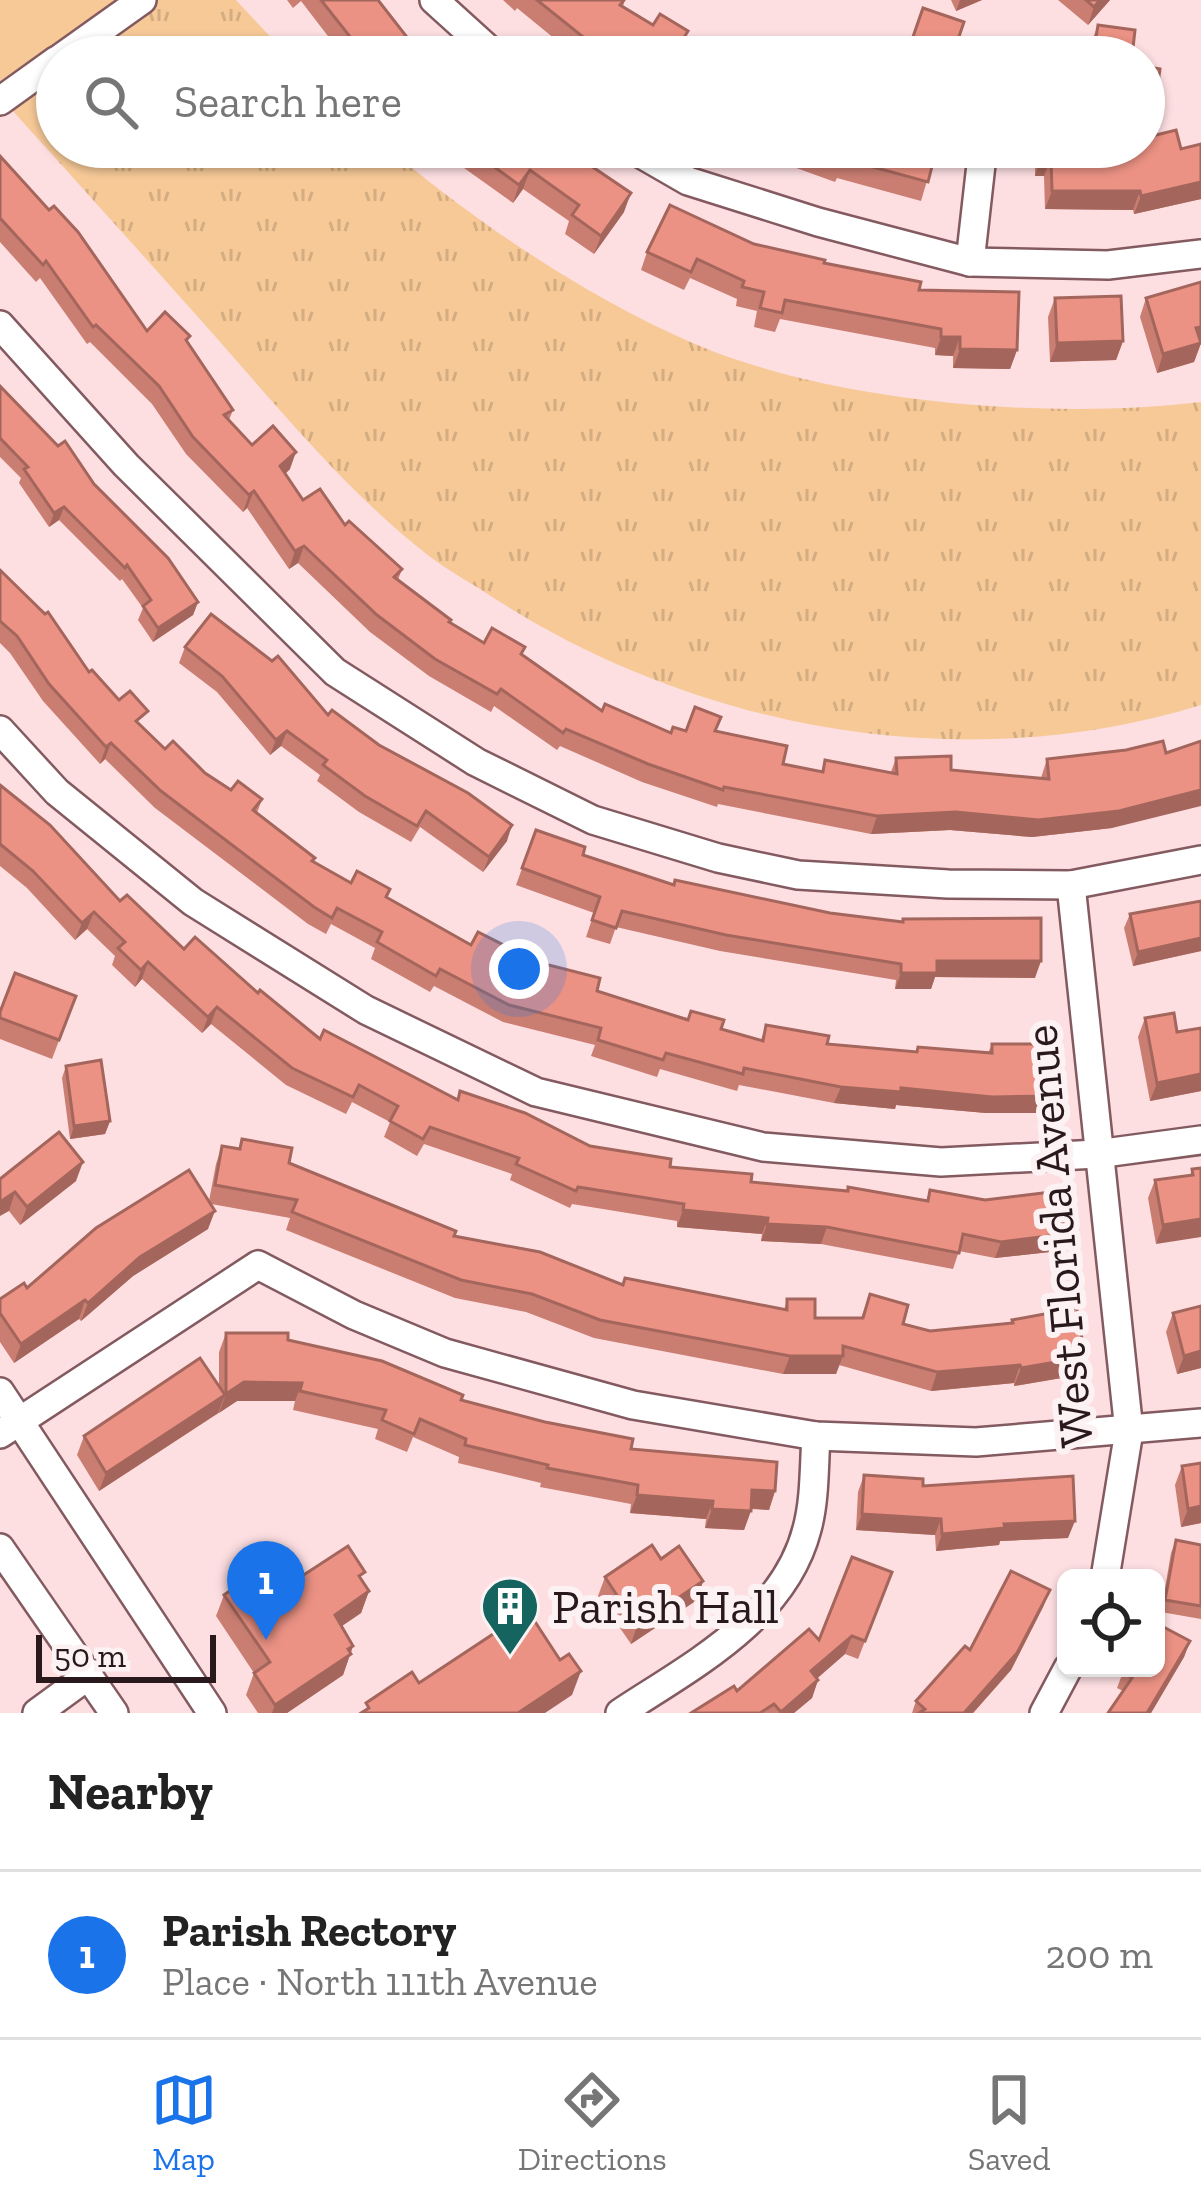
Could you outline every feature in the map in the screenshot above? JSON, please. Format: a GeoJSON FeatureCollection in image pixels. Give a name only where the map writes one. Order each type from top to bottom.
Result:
{"type":"FeatureCollection","features":[{"type":"Feature","properties":{"kind":"street"},"geometry":{"type":"LineString","coordinates":[[91,36],[142,0]]}},
{"type":"Feature","properties":{"kind":"street"},"geometry":{"type":"LineString","coordinates":[[434,0],[473,36]]}},
{"type":"Feature","properties":{"kind":"street"},"geometry":{"type":"LineString","coordinates":[[0,101],[36,75]]}},
{"type":"Feature","properties":{"kind":"street"},"geometry":{"type":"LineString","coordinates":[[665,168],[688,181],[970,262],[1108,265],[1201,254]]}},
{"type":"Feature","properties":{"kind":"street"},"geometry":{"type":"LineString","coordinates":[[970,262],[981,168]]}},
{"type":"Feature","properties":{"kind":"street"},"geometry":{"type":"LineString","coordinates":[[0,326],[126,465],[335,672],[476,762],[593,820],[718,858],[798,875],[1071,885],[1201,860]]}},
{"type":"Feature","properties":{"kind":"street"},"geometry":{"type":"LineString","coordinates":[[0,730],[57,792],[193,902],[366,1010],[536,1092],[763,1147],[941,1162],[1097,1154],[1201,1141]]}},
{"type":"Feature","properties":{"kind":"street","name":"West Florida Avenue"},"geometry":{"type":"LineString","coordinates":[[1071,885],[1130,1431],[1107,1569]]}},
{"type":"Feature","properties":{"kind":"street"},"geometry":{"type":"LineString","coordinates":[[10,1427],[258,1265],[354,1315],[446,1353],[633,1405],[816,1436],[976,1442],[1201,1423]]}},
{"type":"Feature","properties":{"kind":"street"},"geometry":{"type":"LineString","coordinates":[[0,1392],[10,1427],[212,1713]]}},
{"type":"Feature","properties":{"kind":"street"},"geometry":{"type":"LineString","coordinates":[[620,1713],[723,1645],[762,1610],[794,1564],[808,1528],[816,1436]]}},
{"type":"Feature","properties":{"kind":"street"},"geometry":{"type":"LineString","coordinates":[[0,1548],[114,1713]]}},
{"type":"Feature","properties":{"kind":"street"},"geometry":{"type":"LineString","coordinates":[[38,1713],[89,1675]]}},
{"type":"Feature","properties":{"kind":"street"},"geometry":{"type":"LineString","coordinates":[[1043,1713],[1063,1677]]}},
{"type":"Feature","properties":{"kind":"green space"},"geometry":{"type":"Polygon","coordinates":[[[0,0],[116,0],[64,36],[36,36],[36,56],[0,81],[0,0]]]}},
{"type":"Feature","properties":{"kind":"green space"},"geometry":{"type":"Polygon","coordinates":[[[142,0],[236,0],[269,36],[91,36],[142,0]]]}},
{"type":"Feature","properties":{"kind":"green space"},"geometry":{"type":"Polygon","coordinates":[[[36,75],[36,137],[2,99],[36,75]]]}},
{"type":"Feature","properties":{"kind":"green space"},"geometry":{"type":"Polygon","coordinates":[[[64,168],[414,168],[495,231],[574,281],[695,344],[751,364],[812,381],[945,402],[1078,409],[1201,402],[1201,705],[1111,727],[1020,738],[929,738],[838,729],[748,710],[661,682],[577,645],[497,600],[399,532],[343,479],[64,168]]]}},
{"type":"Feature","properties":{"kind":"building"},"geometry":{"type":"Polygon","coordinates":[[[321,0],[378,0],[406,36],[349,36],[321,0]]]}},
{"type":"Feature","properties":{"kind":"building"},"geometry":{"type":"Polygon","coordinates":[[[537,0],[624,0],[620,5],[653,25],[660,14],[688,31],[685,36],[582,36],[537,0]]]}},
{"type":"Feature","properties":{"kind":"building"},"geometry":{"type":"Polygon","coordinates":[[[923,8],[964,22],[959,36],[913,36],[923,8]]]}},
{"type":"Feature","properties":{"kind":"building"},"geometry":{"type":"Polygon","coordinates":[[[1098,25],[1135,30],[1134,36],[1096,36],[1098,25]]]}},
{"type":"Feature","properties":{"kind":"building"},"geometry":{"type":"Polygon","coordinates":[[[1176,130],[1181,149],[1201,144],[1201,182],[1141,196],[1140,191],[1052,191],[1051,168],[1165,168],[1165,133],[1176,130]]]}},
{"type":"Feature","properties":{"kind":"building"},"geometry":{"type":"Polygon","coordinates":[[[0,156],[49,210],[54,206],[78,232],[147,331],[165,312],[190,336],[186,340],[233,410],[224,415],[252,445],[273,426],[296,452],[280,466],[303,500],[320,489],[345,525],[349,521],[402,569],[394,577],[449,622],[484,643],[492,628],[525,647],[521,654],[602,711],[605,704],[671,733],[673,727],[686,731],[695,707],[721,717],[715,731],[787,746],[783,764],[823,772],[825,760],[897,774],[896,758],[951,756],[951,770],[1049,779],[1047,759],[1163,741],[1166,753],[1201,741],[1201,790],[1119,811],[1038,820],[956,812],[877,816],[723,790],[566,729],[563,733],[501,689],[497,694],[435,659],[377,615],[304,546],[295,551],[254,491],[249,495],[193,437],[159,386],[93,327],[46,261],[43,265],[0,218],[0,156]]]}},
{"type":"Feature","properties":{"kind":"building"},"geometry":{"type":"Polygon","coordinates":[[[496,168],[594,168],[631,193],[601,236],[572,215],[579,205],[530,170],[519,185],[496,168]]]}},
{"type":"Feature","properties":{"kind":"building"},"geometry":{"type":"Polygon","coordinates":[[[877,168],[932,168],[928,182],[877,168]]]}},
{"type":"Feature","properties":{"kind":"building"},"geometry":{"type":"Polygon","coordinates":[[[670,205],[754,244],[921,282],[919,290],[1019,292],[1017,350],[960,349],[960,337],[941,337],[941,329],[785,300],[782,313],[760,308],[764,292],[742,287],[744,281],[697,259],[691,272],[647,252],[670,205]]]}},
{"type":"Feature","properties":{"kind":"building"},"geometry":{"type":"Polygon","coordinates":[[[1201,282],[1201,327],[1196,328],[1201,343],[1163,354],[1146,298],[1201,282]]]}},
{"type":"Feature","properties":{"kind":"building"},"geometry":{"type":"Polygon","coordinates":[[[1121,296],[1123,341],[1057,343],[1055,298],[1121,296]]]}},
{"type":"Feature","properties":{"kind":"building"},"geometry":{"type":"Polygon","coordinates":[[[0,386],[58,446],[65,441],[94,484],[168,558],[198,602],[158,628],[143,606],[151,600],[127,565],[125,568],[64,507],[54,513],[24,469],[28,467],[0,438],[0,386]]]}},
{"type":"Feature","properties":{"kind":"building"},"geometry":{"type":"Polygon","coordinates":[[[0,570],[48,612],[89,672],[119,700],[130,691],[148,711],[136,721],[165,749],[173,741],[205,773],[231,790],[238,781],[262,799],[253,810],[315,858],[312,861],[351,883],[357,871],[390,889],[386,897],[471,945],[478,932],[537,962],[600,978],[597,991],[688,1020],[691,1011],[724,1020],[721,1029],[763,1041],[766,1025],[829,1036],[827,1044],[917,1052],[918,1047],[992,1053],[992,1044],[1039,1044],[1039,1072],[1054,1072],[1054,1096],[992,1097],[841,1087],[744,1068],[743,1074],[666,1053],[663,1060],[598,1040],[601,1028],[509,1005],[440,969],[436,976],[377,942],[382,932],[337,908],[332,918],[314,907],[161,791],[111,743],[106,747],[0,621],[0,570]]]}},
{"type":"Feature","properties":{"kind":"building"},"geometry":{"type":"Polygon","coordinates":[[[211,614],[272,661],[278,656],[328,715],[332,710],[379,745],[468,793],[512,825],[489,857],[426,811],[417,826],[365,796],[287,731],[276,740],[222,676],[185,647],[211,614]]]}},
{"type":"Feature","properties":{"kind":"building"},"geometry":{"type":"Polygon","coordinates":[[[0,785],[50,825],[120,901],[127,895],[184,949],[195,937],[320,1039],[324,1030],[458,1100],[460,1091],[525,1113],[590,1146],[671,1159],[670,1167],[752,1174],[751,1182],[848,1191],[848,1187],[928,1201],[930,1190],[985,1200],[1060,1191],[1065,1234],[1001,1242],[963,1234],[959,1253],[827,1227],[767,1224],[768,1218],[683,1210],[684,1204],[578,1187],[576,1191],[516,1164],[519,1158],[430,1127],[423,1139],[390,1121],[398,1106],[359,1085],[353,1097],[292,1068],[217,1007],[208,1017],[148,962],[141,970],[118,948],[125,942],[94,912],[82,923],[0,844],[0,785]]]}},
{"type":"Feature","properties":{"kind":"building"},"geometry":{"type":"Polygon","coordinates":[[[536,830],[585,847],[583,855],[674,885],[675,880],[830,913],[903,922],[1041,918],[1041,961],[937,961],[937,973],[901,973],[901,964],[726,935],[622,911],[616,928],[592,920],[600,897],[522,868],[536,830]]]}},
{"type":"Feature","properties":{"kind":"building"},"geometry":{"type":"Polygon","coordinates":[[[1201,901],[1201,938],[1138,952],[1130,914],[1201,901]]]}},
{"type":"Feature","properties":{"kind":"building"},"geometry":{"type":"Polygon","coordinates":[[[15,973],[76,996],[59,1040],[0,1018],[15,973]]]}},
{"type":"Feature","properties":{"kind":"building"},"geometry":{"type":"Polygon","coordinates":[[[1174,1013],[1177,1032],[1201,1028],[1201,1074],[1157,1083],[1145,1018],[1174,1013]]]}},
{"type":"Feature","properties":{"kind":"building"},"geometry":{"type":"Polygon","coordinates":[[[101,1060],[110,1121],[74,1126],[66,1066],[101,1060]]]}},
{"type":"Feature","properties":{"kind":"building"},"geometry":{"type":"Polygon","coordinates":[[[59,1132],[83,1162],[27,1207],[15,1192],[0,1202],[0,1179],[59,1132]]]}},
{"type":"Feature","properties":{"kind":"building"},"geometry":{"type":"Polygon","coordinates":[[[242,1139],[292,1148],[289,1163],[456,1231],[454,1236],[540,1252],[623,1285],[625,1278],[787,1310],[787,1299],[815,1299],[815,1318],[863,1318],[870,1294],[908,1305],[903,1324],[930,1331],[1013,1323],[1077,1308],[1085,1357],[1021,1368],[937,1372],[843,1346],[843,1356],[790,1356],[600,1320],[532,1294],[461,1280],[292,1212],[297,1200],[215,1185],[222,1146],[240,1149],[242,1139]]]}},
{"type":"Feature","properties":{"kind":"building"},"geometry":{"type":"Polygon","coordinates":[[[1201,1168],[1201,1219],[1163,1225],[1155,1180],[1193,1175],[1192,1169],[1201,1168]]]}},
{"type":"Feature","properties":{"kind":"building"},"geometry":{"type":"Polygon","coordinates":[[[189,1170],[215,1211],[140,1257],[88,1303],[85,1300],[21,1344],[0,1313],[0,1299],[24,1283],[27,1288],[96,1228],[189,1170]]]}},
{"type":"Feature","properties":{"kind":"building"},"geometry":{"type":"Polygon","coordinates":[[[1201,1306],[1201,1351],[1184,1356],[1173,1313],[1201,1306]]]}},
{"type":"Feature","properties":{"kind":"building"},"geometry":{"type":"Polygon","coordinates":[[[226,1333],[288,1333],[288,1340],[382,1361],[463,1395],[461,1400],[633,1439],[631,1449],[777,1462],[775,1491],[752,1490],[751,1511],[712,1509],[713,1501],[637,1495],[638,1485],[547,1468],[465,1445],[466,1439],[420,1419],[414,1434],[382,1420],[386,1410],[300,1391],[302,1383],[244,1382],[226,1394],[226,1333]]]}},
{"type":"Feature","properties":{"kind":"building"},"geometry":{"type":"Polygon","coordinates":[[[200,1358],[225,1395],[106,1473],[84,1436],[200,1358]]]}},
{"type":"Feature","properties":{"kind":"building"},"geometry":{"type":"Polygon","coordinates":[[[1201,1463],[1201,1506],[1188,1509],[1182,1466],[1201,1463]]]}},
{"type":"Feature","properties":{"kind":"building"},"geometry":{"type":"Polygon","coordinates":[[[864,1475],[923,1479],[923,1486],[1073,1476],[1075,1521],[1004,1524],[1005,1528],[942,1534],[941,1519],[862,1514],[864,1475]]]}},
{"type":"Feature","properties":{"kind":"building"},"geometry":{"type":"Polygon","coordinates":[[[1176,1540],[1201,1545],[1201,1606],[1165,1600],[1176,1540]]]}},
{"type":"Feature","properties":{"kind":"building"},"geometry":{"type":"Polygon","coordinates":[[[652,1545],[661,1559],[679,1546],[703,1581],[637,1626],[605,1577],[652,1545]]]}},
{"type":"Feature","properties":{"kind":"building"},"geometry":{"type":"Polygon","coordinates":[[[348,1546],[365,1572],[359,1576],[369,1591],[335,1615],[353,1646],[348,1649],[351,1654],[275,1705],[254,1673],[270,1662],[224,1595],[283,1554],[299,1578],[348,1546]]]}},
{"type":"Feature","properties":{"kind":"building"},"geometry":{"type":"Polygon","coordinates":[[[852,1557],[892,1572],[865,1641],[852,1636],[811,1671],[818,1680],[781,1712],[774,1704],[760,1713],[691,1713],[734,1686],[737,1691],[809,1629],[819,1640],[852,1557]]]}},
{"type":"Feature","properties":{"kind":"building"},"geometry":{"type":"Polygon","coordinates":[[[1011,1571],[1050,1590],[1017,1653],[964,1713],[919,1713],[925,1709],[916,1701],[965,1646],[970,1650],[1011,1571]]]}},
{"type":"Feature","properties":{"kind":"building"},"geometry":{"type":"Polygon","coordinates":[[[528,1611],[560,1660],[569,1654],[581,1671],[518,1713],[361,1713],[369,1708],[366,1703],[412,1672],[419,1683],[528,1611]]]}},
{"type":"Feature","properties":{"kind":"building"},"geometry":{"type":"Polygon","coordinates":[[[1165,1628],[1190,1641],[1147,1713],[1108,1713],[1132,1678],[1165,1677],[1165,1628]]]}},
{"type":"Feature","properties":{"kind":"place","name":"Parish Rectory"},"geometry":{"type":"Point","coordinates":[266,1640]}},
{"type":"Feature","properties":{"kind":"place","name":"Parish Hall"},"geometry":{"type":"Point","coordinates":[510,1657]}}]}
